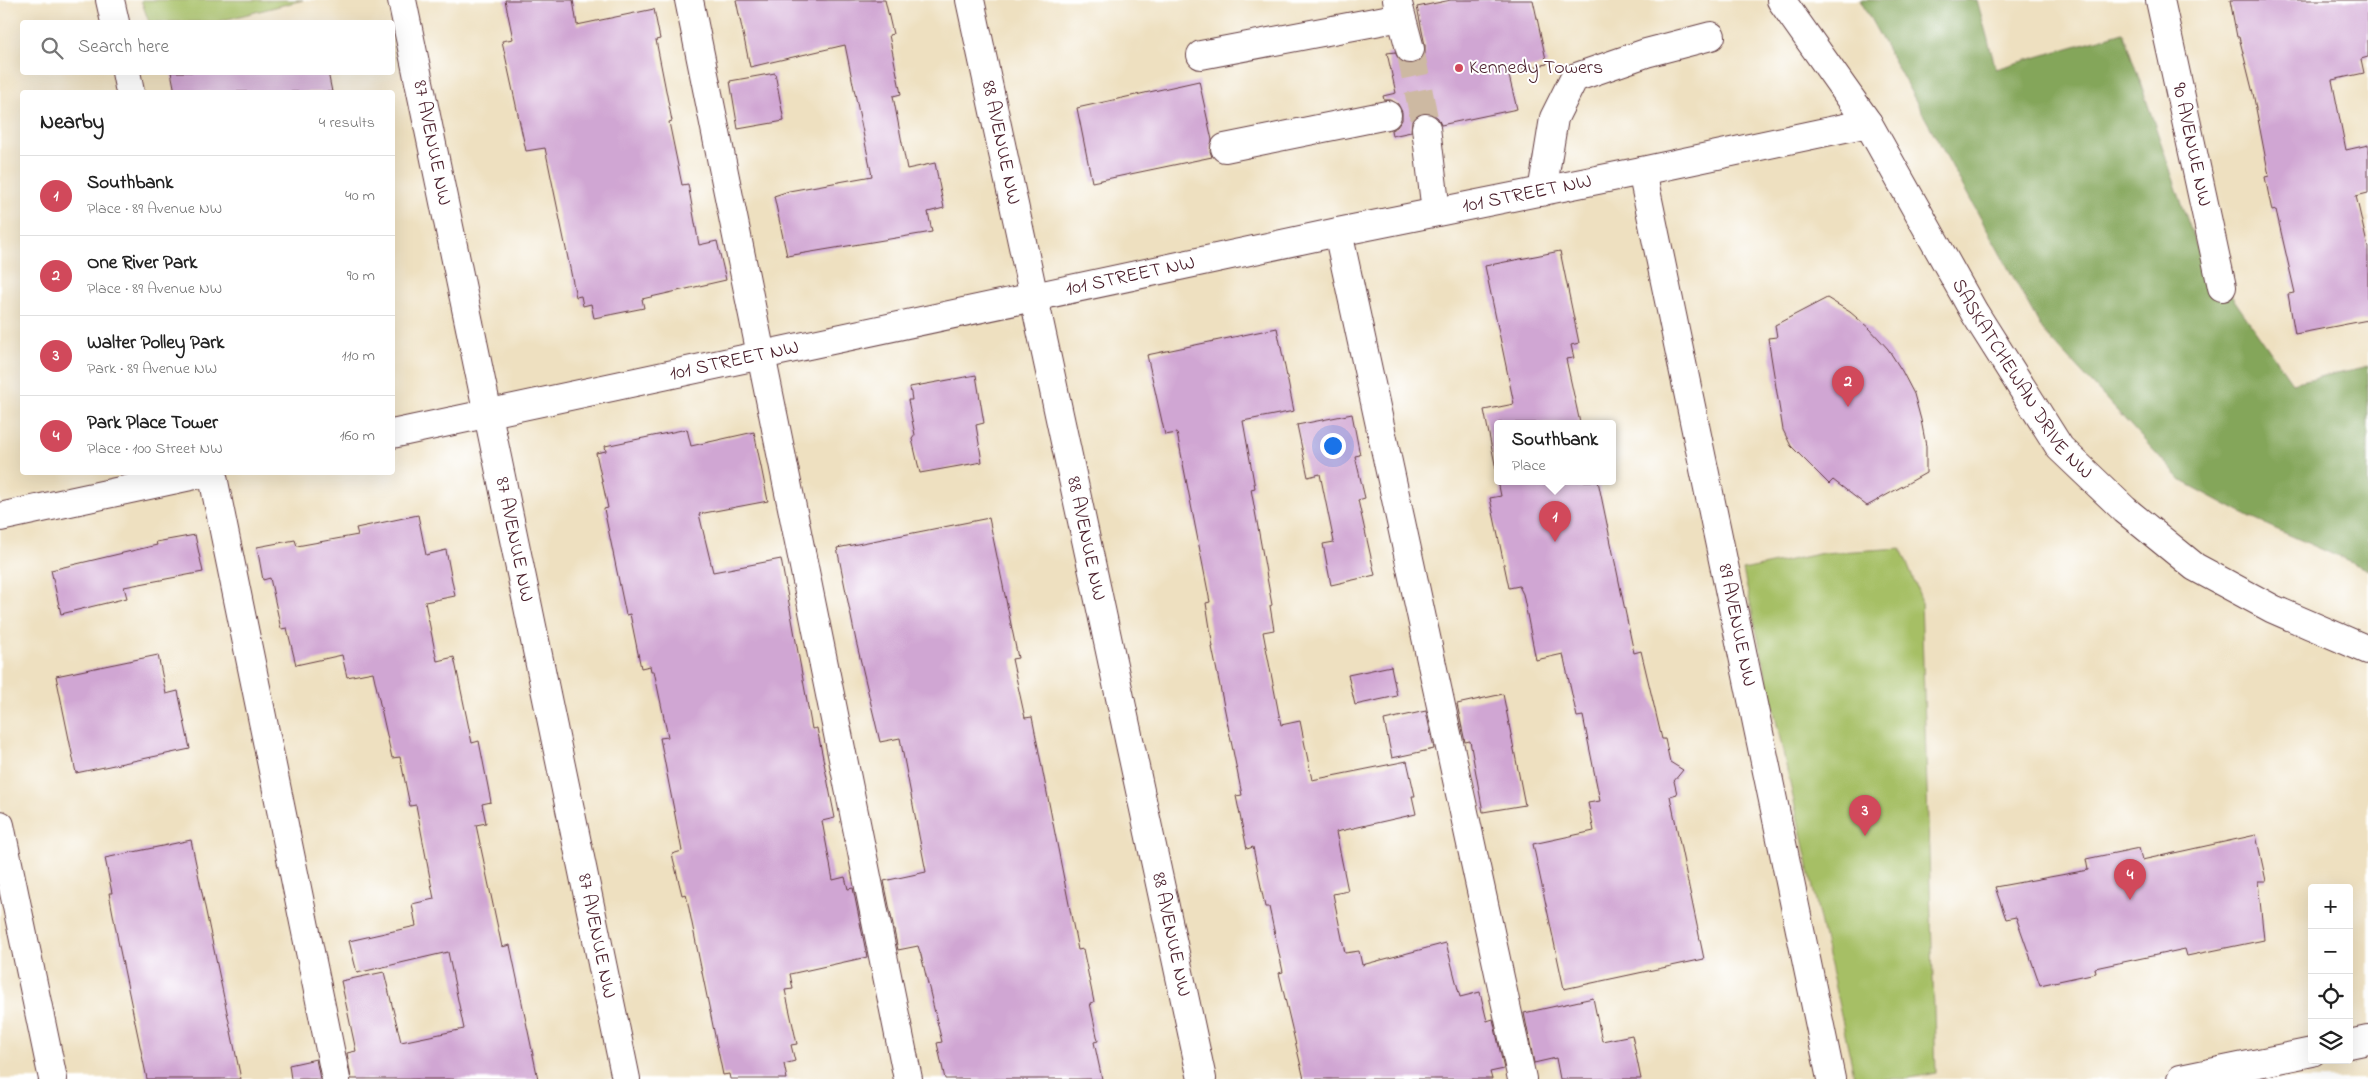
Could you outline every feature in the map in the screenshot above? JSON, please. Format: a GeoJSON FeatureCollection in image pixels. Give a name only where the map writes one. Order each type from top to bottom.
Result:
{"type":"FeatureCollection","features":[{"type":"Feature","properties":{"kind":"street"},"geometry":{"type":"LineString","coordinates":[[110,0],[115,20]]}},
{"type":"Feature","properties":{"kind":"street","name":"87 AVENUE NW"},"geometry":{"type":"LineString","coordinates":[[402,0],[626,1079]]}},
{"type":"Feature","properties":{"kind":"street"},"geometry":{"type":"LineString","coordinates":[[688,0],[908,1079]]}},
{"type":"Feature","properties":{"kind":"street","name":"88 AVENUE NW"},"geometry":{"type":"LineString","coordinates":[[970,0],[1202,1079]]}},
{"type":"Feature","properties":{"kind":"street","name":"SASKATCHEWAN DRIVE NW"},"geometry":{"type":"LineString","coordinates":[[1781,0],[1868,123],[1974,312],[2060,448],[2125,510],[2195,567],[2273,610],[2368,650]]}},
{"type":"Feature","properties":{"kind":"street","name":"90 AVENUE NW"},"geometry":{"type":"LineString","coordinates":[[2160,0],[2222,288]]}},
{"type":"Feature","properties":{"kind":"street"},"geometry":{"type":"LineString","coordinates":[[1201,55],[1399,8],[1410,48]]}},
{"type":"Feature","properties":{"kind":"street"},"geometry":{"type":"LineString","coordinates":[[1542,192],[1554,118],[1574,78],[1646,53],[1711,36]]}},
{"type":"Feature","properties":{"kind":"street"},"geometry":{"type":"LineString","coordinates":[[127,75],[130,90]]}},
{"type":"Feature","properties":{"kind":"street"},"geometry":{"type":"LineString","coordinates":[[1225,148],[1387,115]]}},
{"type":"Feature","properties":{"kind":"street","name":"101 STREET NW"},"geometry":{"type":"LineString","coordinates":[[395,433],[1338,232],[1542,192],[1868,123]]}},
{"type":"Feature","properties":{"kind":"street"},"geometry":{"type":"LineString","coordinates":[[1426,128],[1436,212]]}},
{"type":"Feature","properties":{"kind":"street","name":"89 AVENUE NW"},"geometry":{"type":"LineString","coordinates":[[1642,171],[1831,1079]]}},
{"type":"Feature","properties":{"kind":"street"},"geometry":{"type":"LineString","coordinates":[[1338,232],[1522,1079]]}},
{"type":"Feature","properties":{"kind":"street"},"geometry":{"type":"LineString","coordinates":[[0,517],[196,475]]}},
{"type":"Feature","properties":{"kind":"street"},"geometry":{"type":"LineString","coordinates":[[211,475],[336,1079]]}},
{"type":"Feature","properties":{"kind":"street"},"geometry":{"type":"LineString","coordinates":[[0,825],[53,1079]]}},
{"type":"Feature","properties":{"kind":"street"},"geometry":{"type":"LineString","coordinates":[[2353,1043],[2368,1040]]}},
{"type":"Feature","properties":{"kind":"street"},"geometry":{"type":"LineString","coordinates":[[2181,1079],[2308,1053]]}},
{"type":"Feature","properties":{"kind":"green space"},"geometry":{"type":"Polygon","coordinates":[[[141,0],[303,0],[224,20],[148,20],[141,0]]]}},
{"type":"Feature","properties":{"kind":"green space"},"geometry":{"type":"Polygon","coordinates":[[[1860,0],[1977,0],[1996,69],[2123,32],[2196,245],[2292,383],[2368,366],[2368,570],[2251,518],[2182,481],[2043,331],[1860,0]]]}},
{"type":"Feature","properties":{"kind":"green space"},"geometry":{"type":"Polygon","coordinates":[[[1901,548],[1921,599],[1936,1073],[1905,1079],[1855,1079],[1743,570],[1823,553],[1901,548]]]}},
{"type":"Feature","properties":{"kind":"building"},"geometry":{"type":"Polygon","coordinates":[[[505,0],[573,0],[577,25],[654,9],[660,39],[656,40],[672,121],[669,122],[682,185],[688,184],[699,245],[717,241],[726,280],[642,299],[644,308],[594,318],[591,304],[583,306],[581,296],[576,297],[545,148],[526,151],[502,41],[513,39],[505,0]]]}},
{"type":"Feature","properties":{"kind":"building"},"geometry":{"type":"Polygon","coordinates":[[[736,0],[885,0],[893,34],[889,35],[901,94],[893,96],[907,169],[935,163],[944,208],[928,212],[932,232],[787,256],[774,196],[789,191],[872,176],[845,45],[750,67],[736,0]]]}},
{"type":"Feature","properties":{"kind":"building","name":"Kennedy Towers"},"geometry":{"type":"Polygon","coordinates":[[[1451,0],[1533,0],[1547,64],[1508,72],[1517,109],[1441,125],[1438,118],[1433,114],[1424,113],[1416,116],[1412,121],[1411,132],[1392,136],[1391,130],[1397,127],[1402,120],[1402,112],[1398,104],[1391,100],[1384,100],[1383,96],[1396,93],[1387,53],[1395,52],[1399,60],[1406,64],[1414,64],[1421,60],[1425,54],[1425,45],[1417,7],[1451,0]]]}},
{"type":"Feature","properties":{"kind":"building"},"geometry":{"type":"Polygon","coordinates":[[[2230,0],[2368,0],[2368,57],[2361,59],[2364,73],[2332,80],[2346,150],[2368,145],[2368,193],[2356,196],[2368,248],[2368,320],[2295,334],[2288,294],[2295,293],[2276,210],[2272,211],[2265,177],[2269,176],[2253,93],[2239,37],[2237,37],[2230,0]]]}},
{"type":"Feature","properties":{"kind":"building"},"geometry":{"type":"Polygon","coordinates":[[[775,73],[784,121],[738,129],[730,81],[775,73]]]}},
{"type":"Feature","properties":{"kind":"building"},"geometry":{"type":"Polygon","coordinates":[[[172,75],[329,75],[332,90],[175,90],[172,75]]]}},
{"type":"Feature","properties":{"kind":"building"},"geometry":{"type":"Polygon","coordinates":[[[1199,81],[1212,140],[1210,151],[1212,157],[1092,182],[1077,108],[1199,81]]]}},
{"type":"Feature","properties":{"kind":"building"},"geometry":{"type":"Polygon","coordinates":[[[1560,251],[1579,343],[1571,345],[1574,358],[1566,359],[1579,420],[1494,420],[1494,459],[1484,410],[1514,404],[1485,266],[1560,251]]]}},
{"type":"Feature","properties":{"kind":"building"},"geometry":{"type":"Polygon","coordinates":[[[1827,298],[1850,312],[1870,329],[1888,349],[1914,394],[1926,446],[1926,473],[1867,506],[1833,480],[1829,484],[1791,446],[1783,430],[1768,338],[1777,337],[1775,325],[1827,298]]]}},
{"type":"Feature","properties":{"kind":"building"},"geometry":{"type":"Polygon","coordinates":[[[1277,328],[1294,411],[1243,421],[1255,488],[1251,489],[1272,605],[1270,606],[1274,630],[1263,632],[1281,725],[1300,721],[1312,780],[1407,761],[1415,796],[1412,796],[1416,814],[1336,832],[1348,891],[1333,894],[1345,953],[1359,951],[1362,965],[1446,943],[1460,997],[1480,992],[1487,1021],[1493,1019],[1504,1069],[1490,1072],[1492,1079],[1304,1079],[1279,973],[1283,972],[1269,907],[1265,907],[1253,847],[1247,849],[1236,796],[1242,795],[1212,647],[1206,603],[1210,602],[1177,433],[1165,435],[1147,355],[1277,328]]]}},
{"type":"Feature","properties":{"kind":"building"},"geometry":{"type":"Polygon","coordinates":[[[976,375],[984,423],[976,425],[982,462],[920,473],[912,439],[915,435],[908,400],[912,400],[910,387],[976,375]]]}},
{"type":"Feature","properties":{"kind":"building"},"geometry":{"type":"Polygon","coordinates":[[[1352,414],[1360,455],[1355,456],[1365,498],[1358,500],[1375,575],[1331,585],[1323,544],[1334,542],[1320,474],[1308,477],[1297,425],[1352,414]]]}},
{"type":"Feature","properties":{"kind":"building"},"geometry":{"type":"Polygon","coordinates":[[[687,429],[691,446],[754,432],[768,501],[699,514],[713,572],[781,559],[812,729],[817,728],[835,818],[822,821],[833,880],[845,877],[848,889],[853,888],[867,957],[790,974],[793,989],[785,990],[797,1044],[791,1045],[795,1061],[784,1064],[787,1079],[730,1079],[729,1074],[723,1075],[686,894],[682,895],[672,854],[682,851],[660,738],[668,737],[654,671],[651,671],[650,666],[641,668],[630,614],[626,615],[604,509],[608,508],[596,453],[606,451],[605,446],[687,429]]]}},
{"type":"Feature","properties":{"kind":"building"},"geometry":{"type":"Polygon","coordinates":[[[1499,485],[1599,485],[1634,653],[1641,651],[1662,739],[1665,739],[1670,762],[1683,770],[1674,781],[1677,794],[1670,796],[1704,959],[1564,989],[1533,844],[1594,831],[1588,803],[1600,801],[1583,716],[1577,717],[1563,654],[1536,660],[1523,594],[1519,586],[1509,588],[1490,498],[1501,496],[1499,485]]]}},
{"type":"Feature","properties":{"kind":"building"},"geometry":{"type":"Polygon","coordinates":[[[418,515],[426,555],[446,550],[455,596],[425,602],[437,661],[454,657],[472,743],[479,741],[491,802],[482,804],[486,823],[476,825],[502,947],[510,945],[538,1079],[351,1079],[347,1053],[356,1051],[341,981],[384,972],[401,1042],[464,1029],[448,952],[357,973],[349,941],[416,926],[412,904],[434,899],[416,805],[410,806],[400,757],[392,758],[373,672],[347,677],[342,655],[296,665],[287,628],[281,629],[270,578],[263,580],[257,547],[295,540],[297,546],[358,535],[356,528],[418,515]]]}},
{"type":"Feature","properties":{"kind":"building"},"geometry":{"type":"Polygon","coordinates":[[[989,518],[1018,658],[1012,659],[1025,718],[1032,717],[1078,950],[1083,949],[1094,1002],[1090,1003],[1098,1041],[1094,1042],[1102,1079],[945,1079],[937,1043],[942,1042],[921,955],[918,946],[898,950],[884,881],[926,872],[900,738],[880,742],[856,641],[837,548],[989,518]]]}},
{"type":"Feature","properties":{"kind":"building"},"geometry":{"type":"Polygon","coordinates":[[[195,535],[203,572],[124,587],[127,598],[61,614],[51,570],[157,545],[156,542],[195,535]]]}},
{"type":"Feature","properties":{"kind":"building"},"geometry":{"type":"Polygon","coordinates":[[[158,655],[166,694],[178,691],[190,749],[76,773],[56,676],[158,655]]]}},
{"type":"Feature","properties":{"kind":"building"},"geometry":{"type":"Polygon","coordinates":[[[1391,666],[1397,696],[1355,705],[1348,675],[1391,666]]]}},
{"type":"Feature","properties":{"kind":"building"},"geometry":{"type":"Polygon","coordinates":[[[1503,694],[1525,805],[1483,812],[1470,741],[1465,742],[1457,704],[1503,694]]]}},
{"type":"Feature","properties":{"kind":"building"},"geometry":{"type":"Polygon","coordinates":[[[1426,711],[1434,749],[1392,758],[1384,720],[1426,711]]]}},
{"type":"Feature","properties":{"kind":"building"},"geometry":{"type":"Polygon","coordinates":[[[2256,835],[2266,881],[2258,881],[2264,940],[2187,956],[2185,949],[2095,968],[2096,973],[2040,985],[2016,917],[2006,919],[1995,887],[2088,870],[2086,859],[2139,848],[2142,860],[2256,835]]]}},
{"type":"Feature","properties":{"kind":"building"},"geometry":{"type":"Polygon","coordinates":[[[191,840],[241,1079],[147,1079],[118,941],[105,858],[191,840]]]}},
{"type":"Feature","properties":{"kind":"building"},"geometry":{"type":"Polygon","coordinates":[[[1593,998],[1602,1041],[1632,1035],[1641,1079],[1560,1079],[1556,1058],[1534,1063],[1524,1013],[1593,998]]]}},
{"type":"Feature","properties":{"kind":"building"},"geometry":{"type":"Polygon","coordinates":[[[316,1059],[320,1079],[291,1079],[289,1065],[316,1059]]]}},
{"type":"Feature","properties":{"kind":"tunnel"},"geometry":{"type":"LineString","coordinates":[[1410,49],[1426,128]]}},
{"type":"Feature","properties":{"kind":"place","name":"Kennedy Towers"},"geometry":{"type":"Point","coordinates":[1459,68]}},
{"type":"Feature","properties":{"kind":"place","name":"One River Park"},"geometry":{"type":"Point","coordinates":[1848,407]}},
{"type":"Feature","properties":{"kind":"place","name":"Southbank"},"geometry":{"type":"Point","coordinates":[1555,542]}},
{"type":"Feature","properties":{"kind":"place","name":"Walter Polley Park"},"geometry":{"type":"Point","coordinates":[1865,836]}},
{"type":"Feature","properties":{"kind":"place","name":"Park Place Tower"},"geometry":{"type":"Point","coordinates":[2130,900]}}]}
